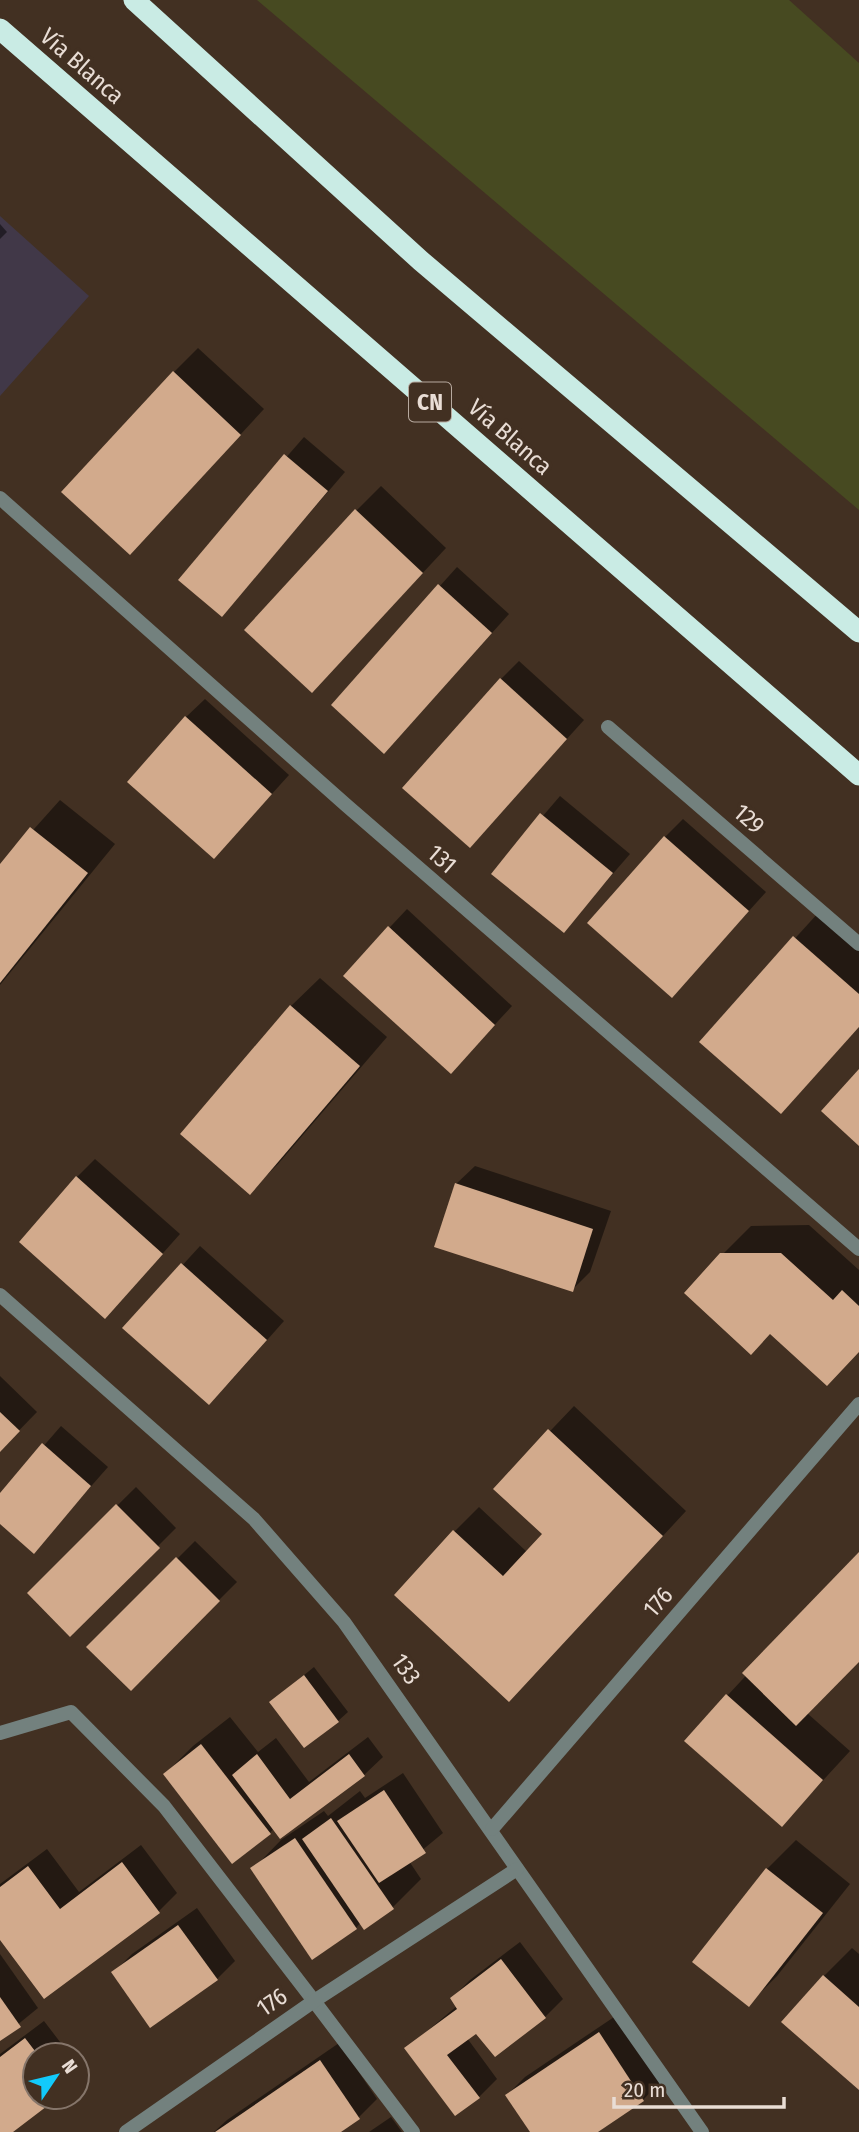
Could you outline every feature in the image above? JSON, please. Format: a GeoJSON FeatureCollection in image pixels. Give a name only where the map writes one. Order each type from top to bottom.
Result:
{"type":"FeatureCollection","features":[{"type":"Feature","properties":{"kind":"highway"},"geometry":{"type":"LineString","coordinates":[[134,0],[421,261],[859,632]]}},
{"type":"Feature","properties":{"kind":"highway","name":"Vía Blanca"},"geometry":{"type":"LineString","coordinates":[[0,29],[859,775]]}},
{"type":"Feature","properties":{"kind":"street","name":"131"},"geometry":{"type":"LineString","coordinates":[[0,498],[346,805],[859,1249]]}},
{"type":"Feature","properties":{"kind":"street","name":"129"},"geometry":{"type":"LineString","coordinates":[[608,727],[859,944]]}},
{"type":"Feature","properties":{"kind":"street","name":"133"},"geometry":{"type":"LineString","coordinates":[[0,1295],[254,1519],[344,1622],[492,1829],[517,1869],[702,2132]]}},
{"type":"Feature","properties":{"kind":"street","name":"176"},"geometry":{"type":"LineString","coordinates":[[492,1829],[859,1404]]}},
{"type":"Feature","properties":{"kind":"street"},"geometry":{"type":"LineString","coordinates":[[0,1732],[71,1712],[164,1806],[413,2132]]}},
{"type":"Feature","properties":{"kind":"street","name":"176"},"geometry":{"type":"LineString","coordinates":[[126,2132],[314,2001],[517,1869]]}},
{"type":"Feature","properties":{"kind":"shaded area"},"geometry":{"type":"Polygon","coordinates":[[[0,216],[89,296],[0,396],[0,216]]]}},
{"type":"Feature","properties":{"kind":"green space"},"geometry":{"type":"Polygon","coordinates":[[[257,0],[789,0],[859,63],[859,510],[257,0]]]}},
{"type":"Feature","properties":{"kind":"building"},"geometry":{"type":"Polygon","coordinates":[[[173,371],[241,435],[130,555],[61,492],[173,371]]]}},
{"type":"Feature","properties":{"kind":"building"},"geometry":{"type":"Polygon","coordinates":[[[284,454],[328,491],[222,617],[178,580],[284,454]]]}},
{"type":"Feature","properties":{"kind":"building"},"geometry":{"type":"Polygon","coordinates":[[[355,509],[423,573],[312,693],[244,630],[355,509]]]}},
{"type":"Feature","properties":{"kind":"building"},"geometry":{"type":"Polygon","coordinates":[[[438,584],[492,633],[384,754],[331,705],[438,584]]]}},
{"type":"Feature","properties":{"kind":"building"},"geometry":{"type":"Polygon","coordinates":[[[500,678],[567,739],[470,848],[402,788],[500,678]]]}},
{"type":"Feature","properties":{"kind":"building"},"geometry":{"type":"Polygon","coordinates":[[[185,716],[272,794],[214,859],[127,782],[185,716]]]}},
{"type":"Feature","properties":{"kind":"building"},"geometry":{"type":"Polygon","coordinates":[[[540,813],[613,873],[564,933],[491,874],[540,813]]]}},
{"type":"Feature","properties":{"kind":"building"},"geometry":{"type":"Polygon","coordinates":[[[30,827],[88,873],[0,983],[0,864],[30,827]]]}},
{"type":"Feature","properties":{"kind":"building"},"geometry":{"type":"Polygon","coordinates":[[[664,836],[749,911],[672,998],[587,923],[664,836]]]}},
{"type":"Feature","properties":{"kind":"building"},"geometry":{"type":"Polygon","coordinates":[[[388,926],[495,1025],[451,1074],[343,976],[388,926]]]}},
{"type":"Feature","properties":{"kind":"building"},"geometry":{"type":"Polygon","coordinates":[[[793,936],[859,994],[859,1027],[781,1114],[699,1042],[793,936]]]}},
{"type":"Feature","properties":{"kind":"building"},"geometry":{"type":"Polygon","coordinates":[[[290,1005],[360,1066],[250,1195],[180,1134],[290,1005]]]}},
{"type":"Feature","properties":{"kind":"building"},"geometry":{"type":"Polygon","coordinates":[[[859,1069],[859,1146],[821,1111],[859,1069]]]}},
{"type":"Feature","properties":{"kind":"building"},"geometry":{"type":"Polygon","coordinates":[[[76,1176],[163,1254],[105,1319],[19,1242],[76,1176]]]}},
{"type":"Feature","properties":{"kind":"building"},"geometry":{"type":"Polygon","coordinates":[[[455,1183],[593,1229],[573,1292],[434,1247],[455,1183]]]}},
{"type":"Feature","properties":{"kind":"building"},"geometry":{"type":"Polygon","coordinates":[[[720,1253],[781,1253],[833,1300],[842,1290],[859,1306],[859,1352],[827,1386],[770,1334],[751,1355],[684,1293],[720,1253]]]}},
{"type":"Feature","properties":{"kind":"building"},"geometry":{"type":"Polygon","coordinates":[[[181,1263],[267,1340],[209,1405],[122,1328],[181,1263]]]}},
{"type":"Feature","properties":{"kind":"building"},"geometry":{"type":"Polygon","coordinates":[[[0,1412],[20,1431],[0,1452],[0,1412]]]}},
{"type":"Feature","properties":{"kind":"building"},"geometry":{"type":"Polygon","coordinates":[[[548,1429],[663,1536],[509,1702],[394,1595],[453,1530],[503,1576],[542,1534],[493,1489],[548,1429]]]}},
{"type":"Feature","properties":{"kind":"building"},"geometry":{"type":"Polygon","coordinates":[[[42,1443],[91,1486],[34,1554],[0,1524],[0,1493],[42,1443]]]}},
{"type":"Feature","properties":{"kind":"building"},"geometry":{"type":"Polygon","coordinates":[[[116,1504],[160,1548],[70,1637],[27,1593],[116,1504]]]}},
{"type":"Feature","properties":{"kind":"building"},"geometry":{"type":"Polygon","coordinates":[[[859,1552],[859,1662],[796,1726],[742,1673],[859,1552]]]}},
{"type":"Feature","properties":{"kind":"building"},"geometry":{"type":"Polygon","coordinates":[[[176,1557],[220,1601],[131,1691],[86,1647],[176,1557]]]}},
{"type":"Feature","properties":{"kind":"building"},"geometry":{"type":"Polygon","coordinates":[[[304,1675],[339,1722],[304,1748],[269,1702],[304,1675]]]}},
{"type":"Feature","properties":{"kind":"building"},"geometry":{"type":"Polygon","coordinates":[[[726,1694],[823,1780],[782,1827],[684,1741],[726,1694]]]}},
{"type":"Feature","properties":{"kind":"building"},"geometry":{"type":"Polygon","coordinates":[[[201,1744],[271,1834],[232,1864],[163,1774],[201,1744]]]}},
{"type":"Feature","properties":{"kind":"building"},"geometry":{"type":"Polygon","coordinates":[[[257,1754],[290,1799],[349,1754],[365,1776],[280,1839],[232,1775],[257,1754]]]}},
{"type":"Feature","properties":{"kind":"building"},"geometry":{"type":"Polygon","coordinates":[[[384,1790],[426,1853],[379,1883],[337,1821],[384,1790]]]}},
{"type":"Feature","properties":{"kind":"building"},"geometry":{"type":"Polygon","coordinates":[[[331,1818],[394,1909],[364,1930],[302,1839],[331,1818]]]}},
{"type":"Feature","properties":{"kind":"building"},"geometry":{"type":"Polygon","coordinates":[[[295,1838],[357,1929],[312,1960],[250,1868],[295,1838]]]}},
{"type":"Feature","properties":{"kind":"building"},"geometry":{"type":"Polygon","coordinates":[[[122,1862],[160,1913],[44,1999],[0,1940],[0,1887],[28,1866],[60,1909],[122,1862]]]}},
{"type":"Feature","properties":{"kind":"building"},"geometry":{"type":"Polygon","coordinates":[[[766,1868],[823,1913],[749,2007],[692,1962],[766,1868]]]}},
{"type":"Feature","properties":{"kind":"building"},"geometry":{"type":"Polygon","coordinates":[[[178,1925],[218,1980],[150,2028],[111,1972],[178,1925]]]}},
{"type":"Feature","properties":{"kind":"building"},"geometry":{"type":"Polygon","coordinates":[[[501,1959],[546,2018],[495,2057],[476,2034],[447,2055],[480,2098],[455,2116],[404,2048],[457,2009],[450,1998],[501,1959]]]}},
{"type":"Feature","properties":{"kind":"building"},"geometry":{"type":"Polygon","coordinates":[[[823,1975],[859,2007],[859,2090],[781,2022],[823,1975]]]}},
{"type":"Feature","properties":{"kind":"building"},"geometry":{"type":"Polygon","coordinates":[[[0,1997],[21,2027],[0,2041],[0,1997]]]}},
{"type":"Feature","properties":{"kind":"building"},"geometry":{"type":"Polygon","coordinates":[[[599,2032],[644,2101],[598,2132],[530,2132],[505,2095],[599,2032]]]}},
{"type":"Feature","properties":{"kind":"building"},"geometry":{"type":"Polygon","coordinates":[[[21,2041],[21,2111],[41,2111],[13,2132],[0,2132],[0,2057],[21,2041]]]}},
{"type":"Feature","properties":{"kind":"building"},"geometry":{"type":"Polygon","coordinates":[[[320,2060],[360,2119],[341,2132],[215,2132],[320,2060]]]}}]}
